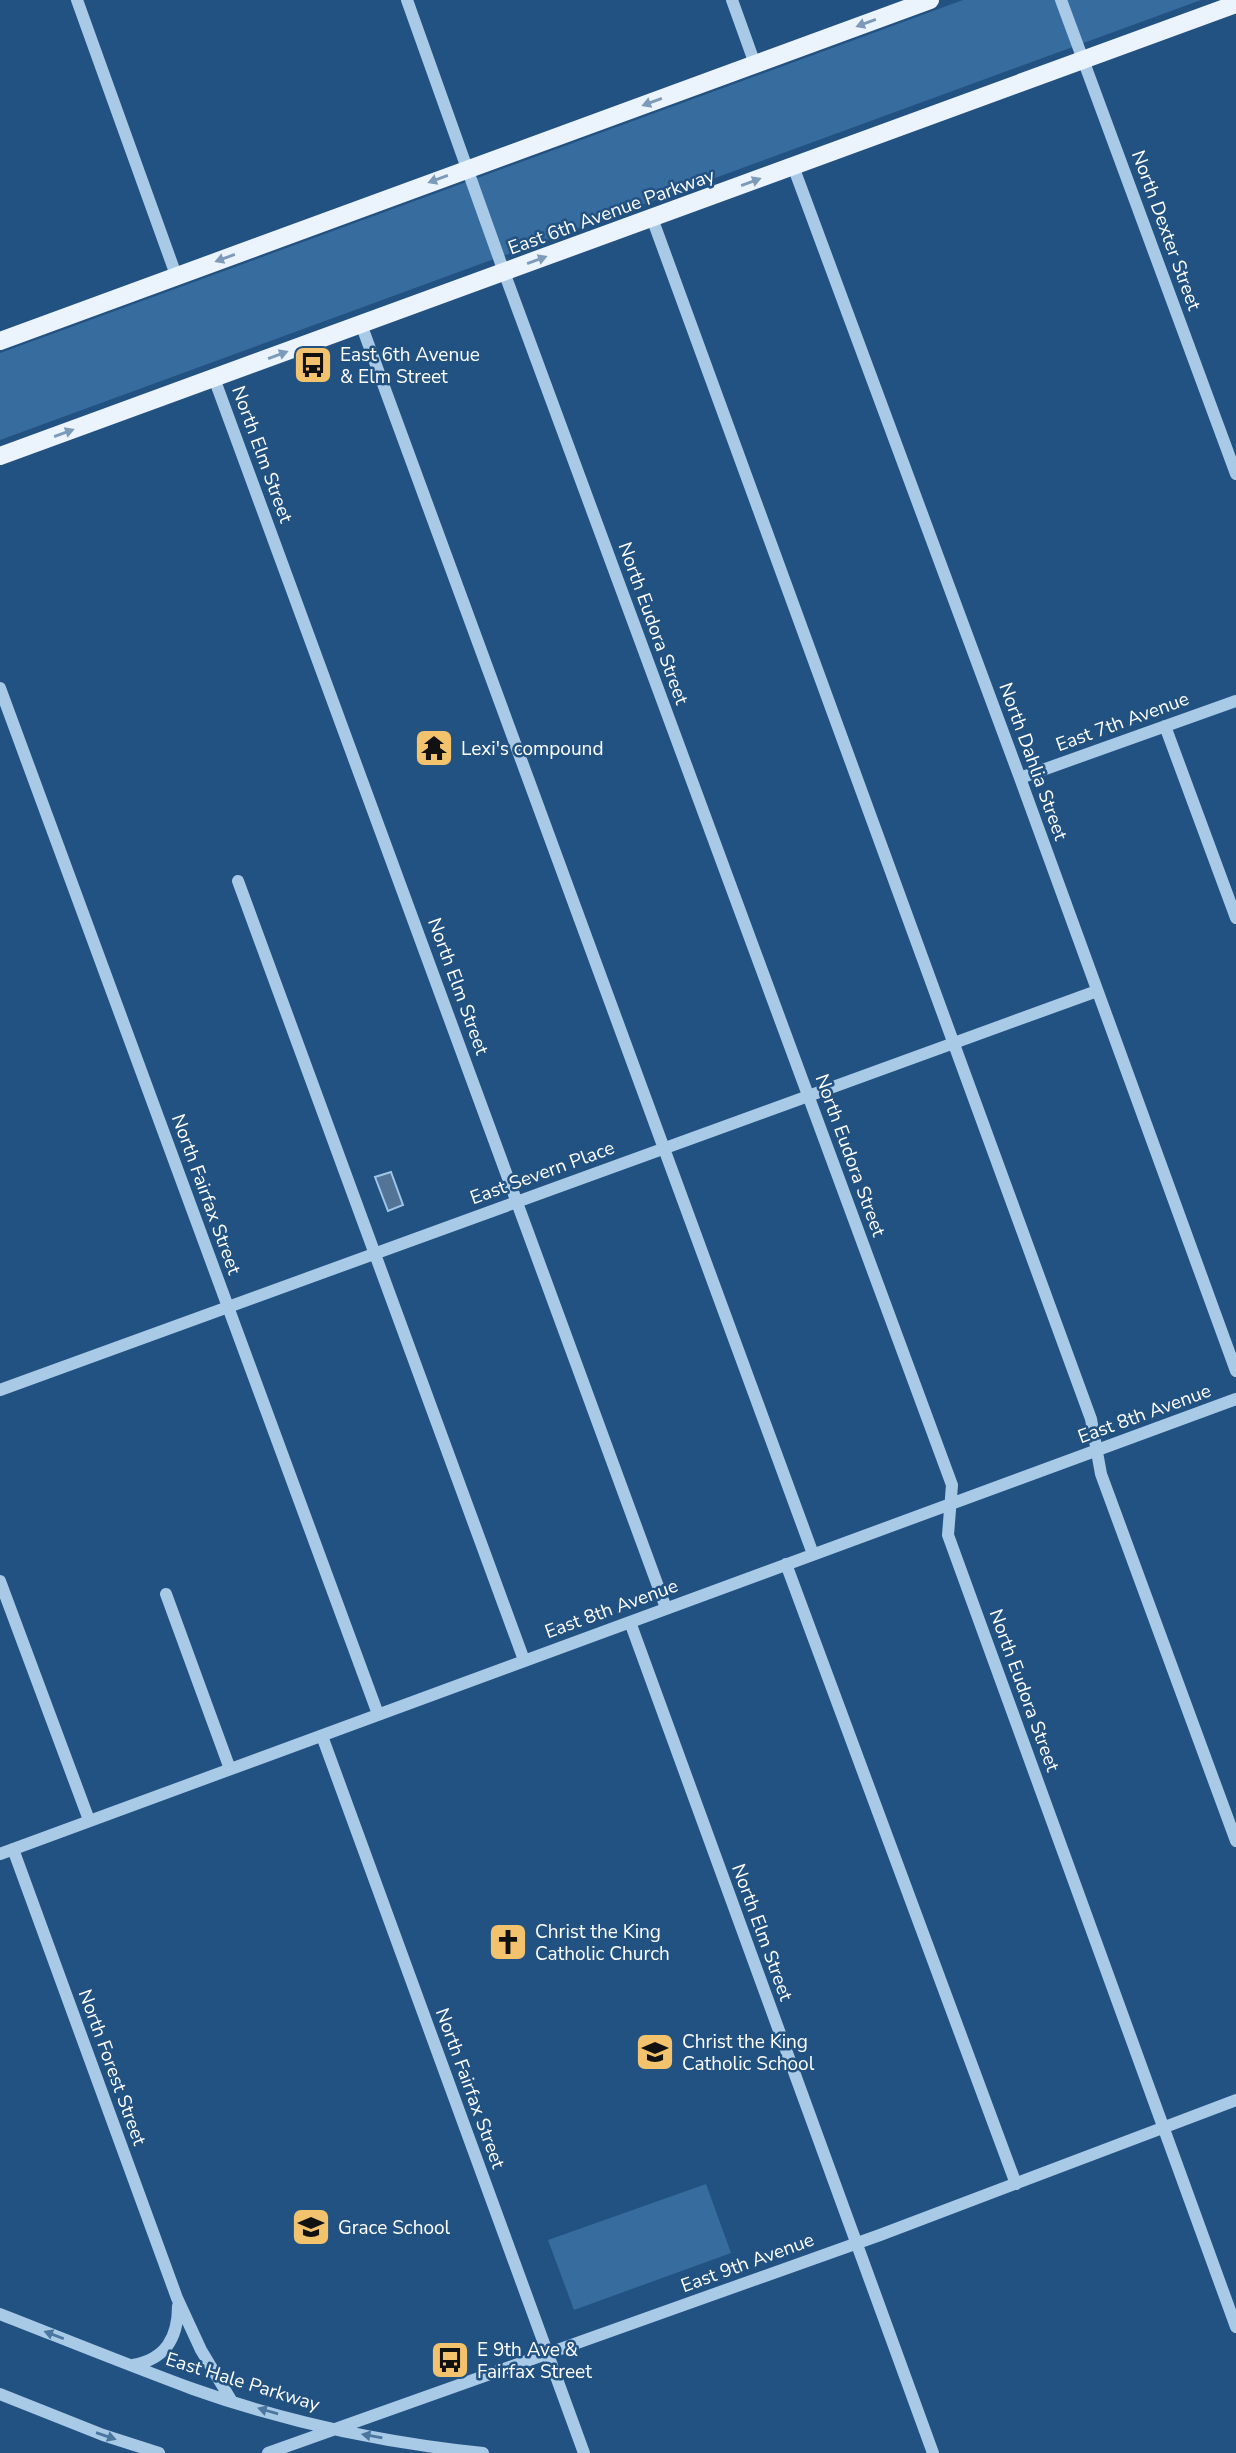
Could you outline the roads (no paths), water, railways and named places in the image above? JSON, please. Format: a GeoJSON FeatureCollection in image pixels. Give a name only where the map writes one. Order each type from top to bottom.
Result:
{"type":"FeatureCollection","features":[{"type":"Feature","properties":{"kind":"main road"},"geometry":{"type":"LineString","coordinates":[[0,341],[755,64],[903,5],[930,0]]}},
{"type":"Feature","properties":{"kind":"main road","name":"East 6th Avenue Parkway"},"geometry":{"type":"LineString","coordinates":[[0,456],[1236,4]]}},
{"type":"Feature","properties":{"kind":"street"},"geometry":{"type":"LineString","coordinates":[[76,0],[176,275]]}},
{"type":"Feature","properties":{"kind":"street","name":"North Eudora Street"},"geometry":{"type":"LineString","coordinates":[[407,0],[466,169],[952,1485],[948,1504],[948,1535],[1236,2327]]}},
{"type":"Feature","properties":{"kind":"street"},"geometry":{"type":"LineString","coordinates":[[732,0],[755,64]]}},
{"type":"Feature","properties":{"kind":"street","name":"North Dexter Street"},"geometry":{"type":"LineString","coordinates":[[1061,0],[1236,474]]}},
{"type":"Feature","properties":{"kind":"street","name":"North Dahlia Street"},"geometry":{"type":"LineString","coordinates":[[793,166],[1236,1371]]}},
{"type":"Feature","properties":{"kind":"street"},"geometry":{"type":"LineString","coordinates":[[652,218],[1091,1419],[1101,1474],[1236,1841]]}},
{"type":"Feature","properties":{"kind":"street"},"geometry":{"type":"LineString","coordinates":[[361,324],[813,1554]]}},
{"type":"Feature","properties":{"kind":"street","name":"North Elm Street"},"geometry":{"type":"LineString","coordinates":[[214,378],[666,1608]]}},
{"type":"Feature","properties":{"kind":"street","name":"North Fairfax Street"},"geometry":{"type":"LineString","coordinates":[[0,688],[378,1714]]}},
{"type":"Feature","properties":{"kind":"street","name":"East 7th Avenue"},"geometry":{"type":"LineString","coordinates":[[1020,778],[1236,701]]}},
{"type":"Feature","properties":{"kind":"street"},"geometry":{"type":"LineString","coordinates":[[1165,726],[1236,918]]}},
{"type":"Feature","properties":{"kind":"street"},"geometry":{"type":"LineString","coordinates":[[238,881],[524,1660]]}},
{"type":"Feature","properties":{"kind":"street","name":"East Severn Place"},"geometry":{"type":"LineString","coordinates":[[0,1390],[1097,991]]}},
{"type":"Feature","properties":{"kind":"street","name":"East 8th Avenue"},"geometry":{"type":"LineString","coordinates":[[6,1851],[1236,1399]]}},
{"type":"Feature","properties":{"kind":"street"},"geometry":{"type":"LineString","coordinates":[[786,1564],[1016,2184]]}},
{"type":"Feature","properties":{"kind":"street"},"geometry":{"type":"LineString","coordinates":[[0,1581],[89,1821]]}},
{"type":"Feature","properties":{"kind":"street"},"geometry":{"type":"LineString","coordinates":[[166,1594],[230,1769]]}},
{"type":"Feature","properties":{"kind":"street","name":"North Elm Street"},"geometry":{"type":"LineString","coordinates":[[630,1622],[933,2453]]}},
{"type":"Feature","properties":{"kind":"street","name":"North Fairfax Street"},"geometry":{"type":"LineString","coordinates":[[322,1736],[584,2453]]}},
{"type":"Feature","properties":{"kind":"street","name":"North Forest Street"},"geometry":{"type":"LineString","coordinates":[[6,1851],[177,2298],[201,2350],[231,2400]]}},
{"type":"Feature","properties":{"kind":"street","name":"East 9th Avenue"},"geometry":{"type":"LineString","coordinates":[[268,2453],[856,2243],[1236,2101]]}},
{"type":"Feature","properties":{"kind":"street","name":"North Forest Street"},"geometry":{"type":"LineString","coordinates":[[132,2365],[146,2362],[168,2348],[178,2320],[177,2298]]}},
{"type":"Feature","properties":{"kind":"street","name":"East Hale Parkway"},"geometry":{"type":"LineString","coordinates":[[0,2314],[195,2389],[231,2400],[334,2429],[444,2449],[484,2453]]}},
{"type":"Feature","properties":{"kind":"street"},"geometry":{"type":"LineString","coordinates":[[0,2394],[103,2435],[159,2453]]}},
{"type":"Feature","properties":{"kind":"place","name":"East 6th Avenue & Elm Street"},"geometry":{"type":"Point","coordinates":[313,365]}},
{"type":"Feature","properties":{"kind":"place","name":"Lexi's compound"},"geometry":{"type":"Point","coordinates":[434,748]}},
{"type":"Feature","properties":{"kind":"place","name":"Christ the King Catholic Church"},"geometry":{"type":"Point","coordinates":[508,1942]}},
{"type":"Feature","properties":{"kind":"place","name":"Christ the King Catholic School"},"geometry":{"type":"Point","coordinates":[655,2052]}},
{"type":"Feature","properties":{"kind":"place","name":"Grace School"},"geometry":{"type":"Point","coordinates":[311,2227]}},
{"type":"Feature","properties":{"kind":"place","name":"E 9th Ave & Fairfax Street"},"geometry":{"type":"Point","coordinates":[450,2360]}}]}
